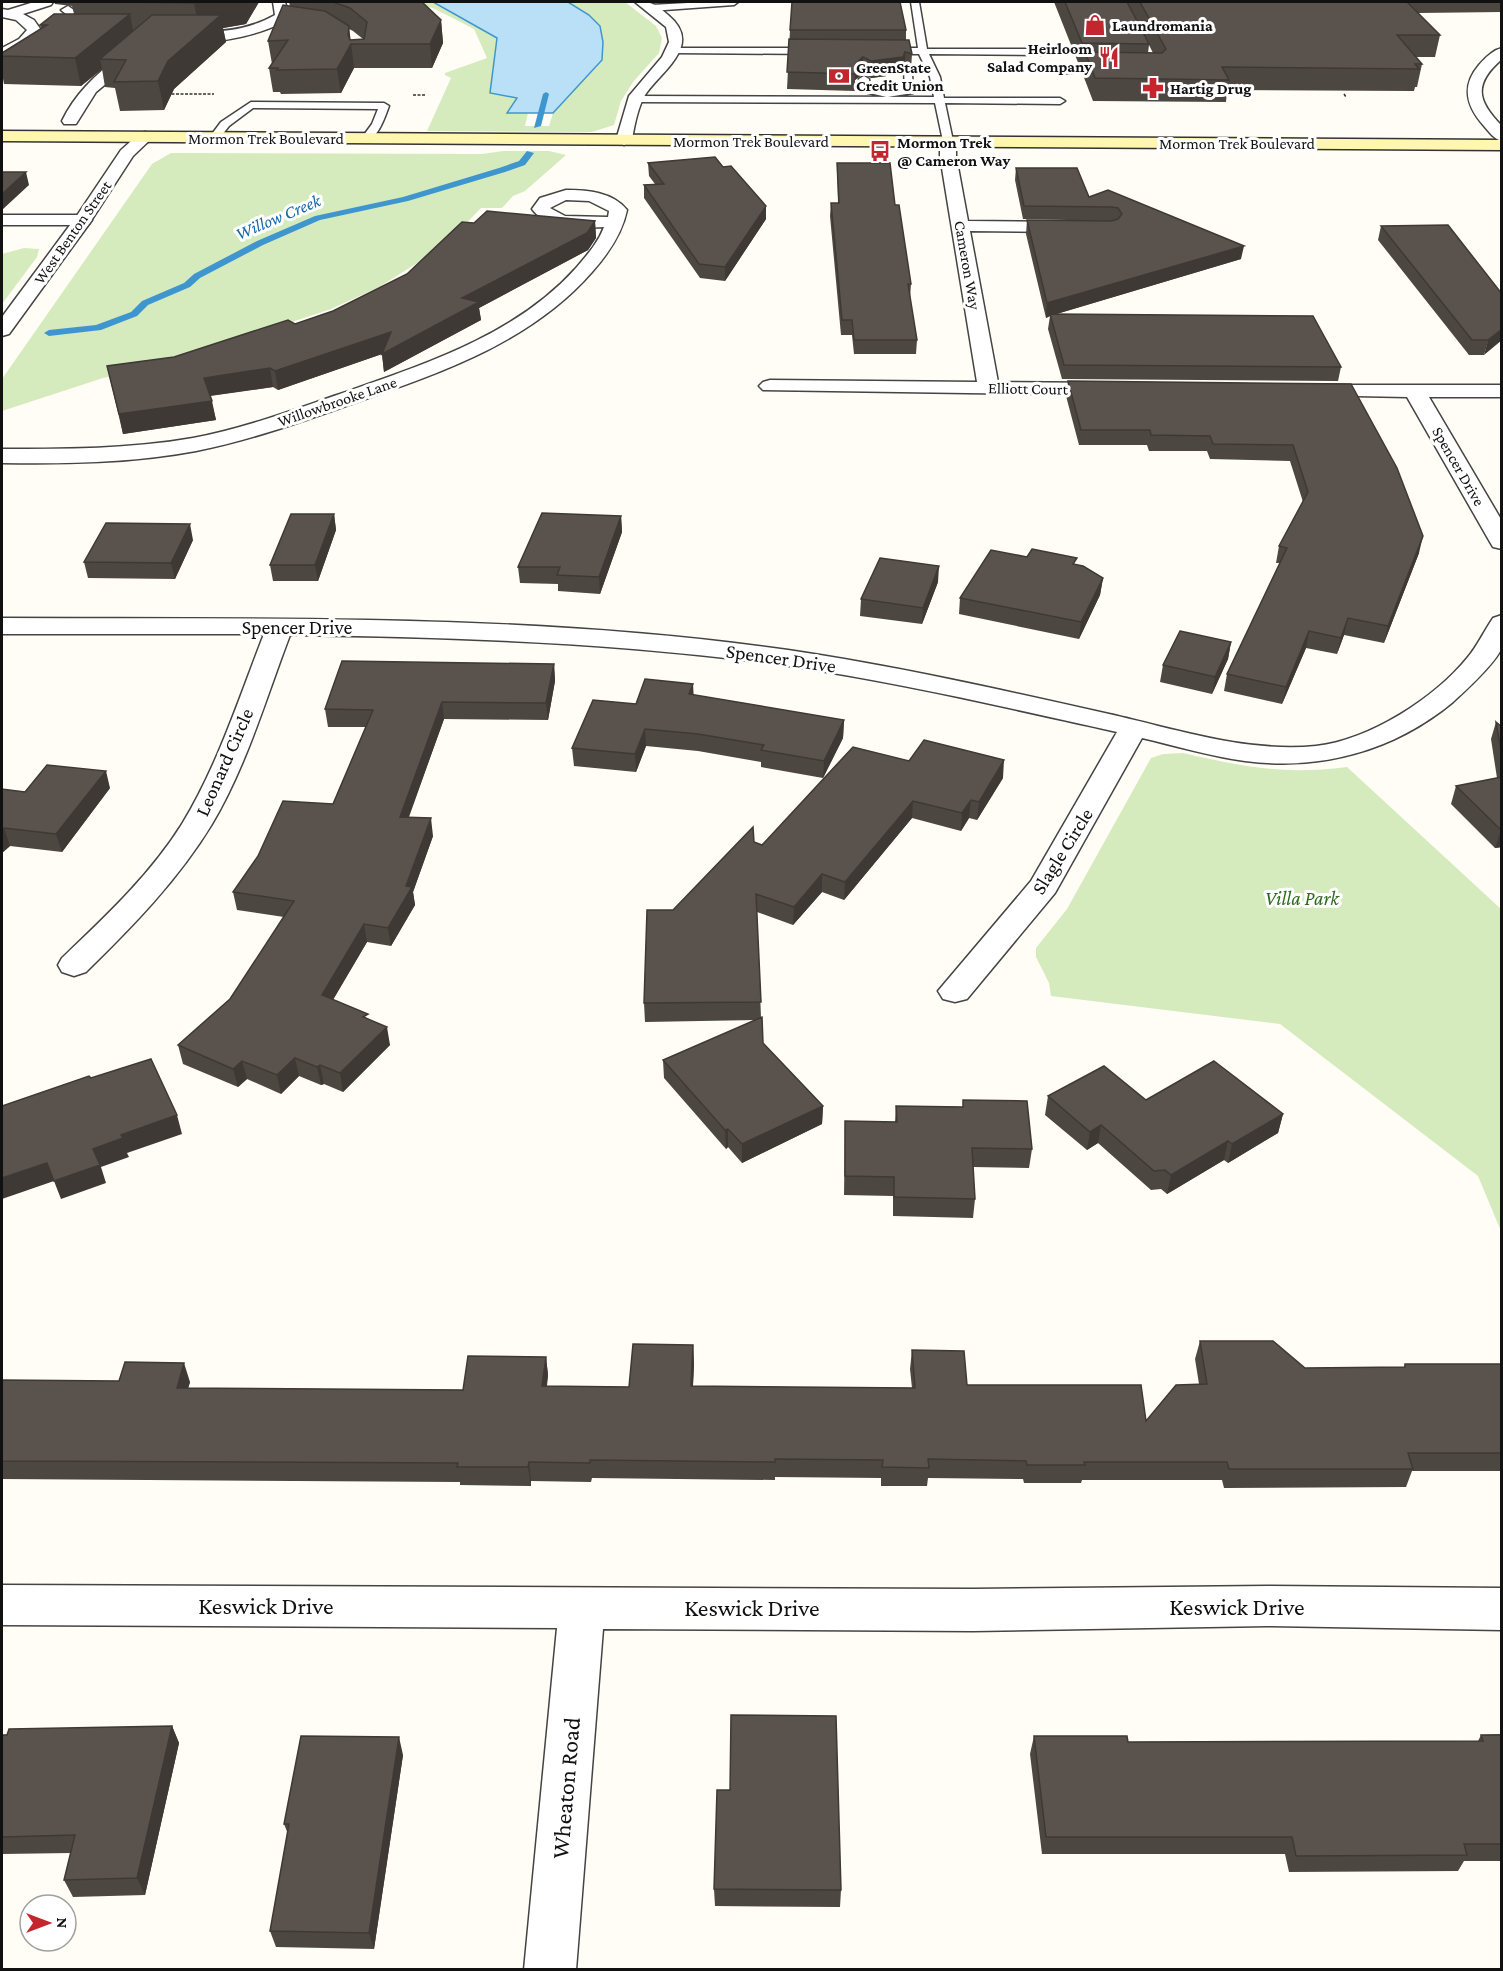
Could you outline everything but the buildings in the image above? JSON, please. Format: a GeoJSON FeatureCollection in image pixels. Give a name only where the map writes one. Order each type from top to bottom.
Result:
{"type":"FeatureCollection","features":[{"type":"Feature","properties":{"kind":"main road","name":"Mormon Trek Boulevard"},"geometry":{"type":"LineString","coordinates":[[2,136],[1502,145]]}},
{"type":"Feature","properties":{"kind":"street"},"geometry":{"type":"LineString","coordinates":[[5,13],[46,2]]}},
{"type":"Feature","properties":{"kind":"street"},"geometry":{"type":"LineString","coordinates":[[165,36],[188,37],[253,29],[282,17],[279,2]]}},
{"type":"Feature","properties":{"kind":"street"},"geometry":{"type":"LineString","coordinates":[[624,140],[628,127],[627,121],[636,99],[673,50],[676,34],[670,24],[647,5]]}},
{"type":"Feature","properties":{"kind":"street"},"geometry":{"type":"LineString","coordinates":[[62,34],[84,33],[83,21],[68,10]]}},
{"type":"Feature","properties":{"kind":"street"},"geometry":{"type":"LineString","coordinates":[[2,53],[37,36],[32,25],[24,19],[5,13]]}},
{"type":"Feature","properties":{"kind":"street"},"geometry":{"type":"LineString","coordinates":[[277,20],[298,22]]}},
{"type":"Feature","properties":{"kind":"street"},"geometry":{"type":"LineString","coordinates":[[70,121],[78,102],[94,83],[147,42]]}},
{"type":"Feature","properties":{"kind":"street"},"geometry":{"type":"LineString","coordinates":[[1502,52],[1486,64],[1477,75],[1474,86],[1476,104],[1502,136]]}},
{"type":"Feature","properties":{"kind":"street","name":"West Benton Street"},"geometry":{"type":"LineString","coordinates":[[2,330],[83,220],[127,153],[145,137]]}},
{"type":"Feature","properties":{"kind":"street","name":"Cameron Way"},"geometry":{"type":"LineString","coordinates":[[948,141],[948,156],[989,388]]}},
{"type":"Feature","properties":{"kind":"street"},"geometry":{"type":"LineString","coordinates":[[2,220],[83,220]]}},
{"type":"Feature","properties":{"kind":"street","name":"Willowbrooke Lane"},"geometry":{"type":"LineString","coordinates":[[2,456],[90,456],[144,452],[196,444],[245,432],[418,373],[480,347],[550,306],[576,283],[606,244],[616,222]]}},
{"type":"Feature","properties":{"kind":"street"},"geometry":{"type":"LineString","coordinates":[[961,226],[1087,227]]}},
{"type":"Feature","properties":{"kind":"street","name":"Elliott Court"},"geometry":{"type":"LineString","coordinates":[[770,386],[1131,389]]}},
{"type":"Feature","properties":{"kind":"street"},"geometry":{"type":"LineString","coordinates":[[1297,391],[1502,391]]}},
{"type":"Feature","properties":{"kind":"street","name":"Spencer Drive"},"geometry":{"type":"LineString","coordinates":[[1415,392],[1502,542]]}},
{"type":"Feature","properties":{"kind":"street","name":"Spencer Drive"},"geometry":{"type":"LineString","coordinates":[[2,626],[280,627],[524,632],[729,650],[910,678],[1133,729],[1254,753],[1289,756],[1343,749],[1388,731],[1437,702],[1469,674],[1494,640],[1502,623]]}},
{"type":"Feature","properties":{"kind":"street","name":"Leonard Circle"},"geometry":{"type":"LineString","coordinates":[[74,965],[132,909],[165,870],[210,801],[280,627]]}},
{"type":"Feature","properties":{"kind":"street","name":"Slagle Circle"},"geometry":{"type":"LineString","coordinates":[[955,991],[1044,886],[1133,729]]}},
{"type":"Feature","properties":{"kind":"street","name":"Keswick Drive"},"geometry":{"type":"LineString","coordinates":[[2,1605],[973,1610],[1268,1606],[1502,1609]]}},
{"type":"Feature","properties":{"kind":"street","name":"Wheaton Road"},"geometry":{"type":"LineString","coordinates":[[550,1970],[582,1607]]}},
{"type":"Feature","properties":{"kind":"lane"},"geometry":{"type":"LineString","coordinates":[[647,5],[734,2]]}},
{"type":"Feature","properties":{"kind":"lane"},"geometry":{"type":"LineString","coordinates":[[915,2],[923,51],[935,77],[948,141]]}},
{"type":"Feature","properties":{"kind":"lane"},"geometry":{"type":"LineString","coordinates":[[673,50],[825,51]]}},
{"type":"Feature","properties":{"kind":"lane"},"geometry":{"type":"LineString","coordinates":[[868,79],[865,91],[888,97],[910,91],[904,51]]}},
{"type":"Feature","properties":{"kind":"lane"},"geometry":{"type":"LineString","coordinates":[[878,54],[893,56],[904,51],[1042,51]]}},
{"type":"Feature","properties":{"kind":"lane"},"geometry":{"type":"LineString","coordinates":[[1049,70],[1122,71]]}},
{"type":"Feature","properties":{"kind":"lane"},"geometry":{"type":"LineString","coordinates":[[888,97],[897,91],[896,83]]}},
{"type":"Feature","properties":{"kind":"lane"},"geometry":{"type":"LineString","coordinates":[[636,99],[733,104],[888,97],[940,101],[1060,101]]}},
{"type":"Feature","properties":{"kind":"lane"},"geometry":{"type":"LineString","coordinates":[[214,138],[225,124],[251,105],[384,106],[377,125],[366,139]]}},
{"type":"Feature","properties":{"kind":"path"},"geometry":{"type":"LineString","coordinates":[[168,93],[214,94]]}},
{"type":"Feature","properties":{"kind":"path"},"geometry":{"type":"LineString","coordinates":[[408,95],[426,95]]}},
{"type":"Feature","properties":{"kind":"green space"},"geometry":{"type":"Polygon","coordinates":[[[414,2],[433,2],[497,38],[490,92],[517,98],[508,113],[528,113],[525,126],[549,126],[553,113],[602,60],[589,15],[568,2],[625,2],[656,26],[662,38],[659,53],[633,82],[621,101],[614,125],[592,132],[427,131],[451,78],[445,73],[487,58],[474,29],[435,9],[414,2]]]}},
{"type":"Feature","properties":{"kind":"green space"},"geometry":{"type":"Polygon","coordinates":[[[503,151],[549,151],[566,155],[525,191],[513,196],[502,208],[481,208],[455,235],[422,260],[379,287],[331,309],[159,366],[103,378],[2,411],[2,379],[152,164],[171,153],[482,154],[503,151]]]}},
{"type":"Feature","properties":{"kind":"green space"},"geometry":{"type":"Polygon","coordinates":[[[24,248],[39,249],[37,257],[2,304],[2,254],[24,248]]]}},
{"type":"Feature","properties":{"kind":"green space","name":"Villa Park"},"geometry":{"type":"Polygon","coordinates":[[[1183,753],[1283,770],[1347,767],[1501,909],[1501,1231],[1478,1176],[1280,1024],[1051,996],[1049,983],[1036,957],[1036,948],[1067,909],[1151,758],[1163,754],[1183,753]]]}},
{"type":"Feature","properties":{"kind":"water"},"geometry":{"type":"Polygon","coordinates":[[[433,2],[568,2],[589,15],[600,26],[603,42],[602,60],[553,113],[507,113],[517,98],[490,93],[497,38],[433,2]]]}},
{"type":"Feature","properties":{"kind":"waterway","name":"Willow Creek"},"geometry":{"type":"LineString","coordinates":[[537,126],[546,94]]}},
{"type":"Feature","properties":{"kind":"waterway","name":"Willow Creek"},"geometry":{"type":"LineString","coordinates":[[49,333],[98,328],[134,314],[145,303],[187,285],[197,276],[260,243],[318,218],[405,199],[502,170],[522,163],[530,153]]}},
{"type":"Feature","properties":{"kind":"place","name":"Laundromania"},"geometry":{"type":"Point","coordinates":[1095,25]}},
{"type":"Feature","properties":{"kind":"place","name":"Heirloom Salad Company"},"geometry":{"type":"Point","coordinates":[1109,57]}},
{"type":"Feature","properties":{"kind":"place","name":"GreenState Credit Union"},"geometry":{"type":"Point","coordinates":[839,76]}},
{"type":"Feature","properties":{"kind":"place","name":"Hartig Drug"},"geometry":{"type":"Point","coordinates":[1153,88]}},
{"type":"Feature","properties":{"kind":"place","name":"Mormon Trek @ Cameron Way"},"geometry":{"type":"Point","coordinates":[880,151]}}]}
